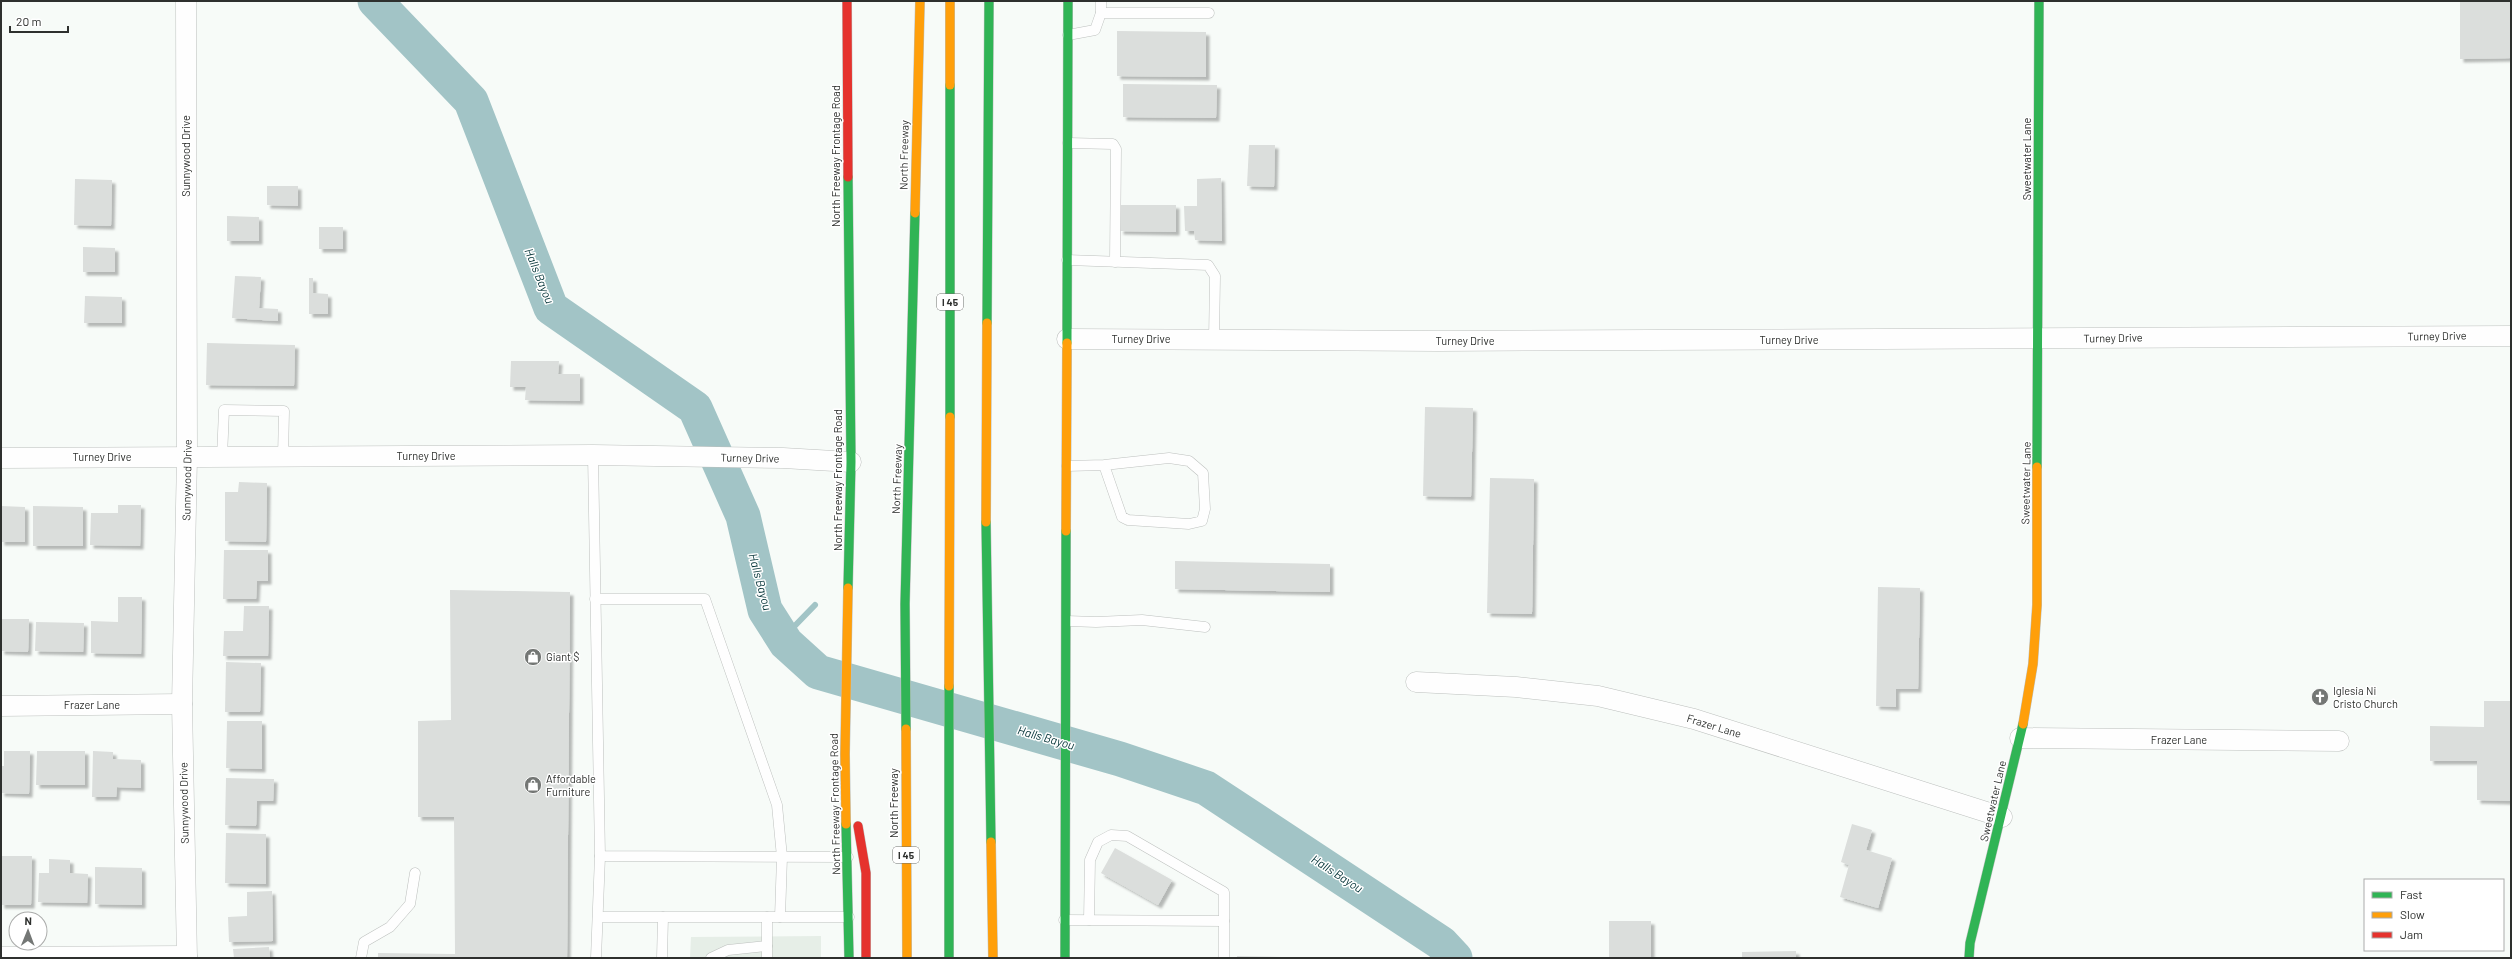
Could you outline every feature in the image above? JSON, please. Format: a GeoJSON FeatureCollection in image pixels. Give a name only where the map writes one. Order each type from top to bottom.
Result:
{"type":"FeatureCollection","features":[{"type":"Feature","properties":{"kind":"main road","name":"North Freeway Frontage Road"},"geometry":{"type":"LineString","coordinates":[[847,1],[849,374],[851,462],[845,754],[849,958]]}},
{"type":"Feature","properties":{"kind":"main road","name":"North Freeway"},"geometry":{"type":"LineString","coordinates":[[907,958],[905,604],[920,1]]}},
{"type":"Feature","properties":{"kind":"main road","name":"I 45"},"geometry":{"type":"LineString","coordinates":[[949,958],[950,1]]}},
{"type":"Feature","properties":{"kind":"main road"},"geometry":{"type":"LineString","coordinates":[[989,1],[986,606],[993,958]]}},
{"type":"Feature","properties":{"kind":"main road"},"geometry":{"type":"LineString","coordinates":[[1064,958],[1064,800],[1067,621],[1068,1]]}},
{"type":"Feature","properties":{"kind":"main road","name":"Sweetwater Lane"},"geometry":{"type":"LineString","coordinates":[[1969,958],[1970,944],[2020,738],[2033,664],[2037,605],[2039,1]]}},
{"type":"Feature","properties":{"kind":"main road"},"geometry":{"type":"LineString","coordinates":[[845,754],[866,873],[866,958]]}},
{"type":"Feature","properties":{"kind":"street","name":"Sunnywood Drive"},"geometry":{"type":"LineString","coordinates":[[186,1],[187,457],[182,704],[187,957]]}},
{"type":"Feature","properties":{"kind":"street","name":"Turney Drive"},"geometry":{"type":"LineString","coordinates":[[1067,339],[2039,340],[2187,336],[2234,338],[2511,336]]}},
{"type":"Feature","properties":{"kind":"street","name":"Turney Drive"},"geometry":{"type":"LineString","coordinates":[[1,458],[593,455],[782,458],[851,462]]}},
{"type":"Feature","properties":{"kind":"street","name":"Frazer Lane"},"geometry":{"type":"LineString","coordinates":[[1416,682],[1516,686],[1598,696],[1694,720],[2002,817]]}},
{"type":"Feature","properties":{"kind":"street","name":"Frazer Lane"},"geometry":{"type":"LineString","coordinates":[[1,706],[182,704]]}},
{"type":"Feature","properties":{"kind":"street","name":"Frazer Lane"},"geometry":{"type":"LineString","coordinates":[[2020,738],[2339,741]]}},
{"type":"Feature","properties":{"kind":"street"},"geometry":{"type":"LineString","coordinates":[[1,957],[187,957]]}},
{"type":"Feature","properties":{"kind":"lane"},"geometry":{"type":"LineString","coordinates":[[1068,35],[1095,30],[1101,13],[1101,1]]}},
{"type":"Feature","properties":{"kind":"lane"},"geometry":{"type":"LineString","coordinates":[[1101,13],[1209,13]]}},
{"type":"Feature","properties":{"kind":"lane"},"geometry":{"type":"LineString","coordinates":[[1068,143],[1113,144],[1116,150],[1114,262]]}},
{"type":"Feature","properties":{"kind":"lane"},"geometry":{"type":"LineString","coordinates":[[1067,260],[1208,265],[1214,276],[1214,340]]}},
{"type":"Feature","properties":{"kind":"lane"},"geometry":{"type":"LineString","coordinates":[[222,457],[224,410],[284,411],[283,456]]}},
{"type":"Feature","properties":{"kind":"lane"},"geometry":{"type":"LineString","coordinates":[[593,455],[600,856],[596,958]]}},
{"type":"Feature","properties":{"kind":"lane"},"geometry":{"type":"LineString","coordinates":[[1067,466],[1104,465],[1169,458],[1189,461],[1204,473],[1205,509],[1202,521],[1189,524],[1128,520],[1122,517],[1104,465]]}},
{"type":"Feature","properties":{"kind":"lane"},"geometry":{"type":"LineString","coordinates":[[595,600],[705,599],[777,805],[782,857],[780,917]]}},
{"type":"Feature","properties":{"kind":"lane"},"geometry":{"type":"LineString","coordinates":[[1067,621],[1096,622],[1142,620],[1205,627]]}},
{"type":"Feature","properties":{"kind":"lane"},"geometry":{"type":"LineString","coordinates":[[1090,920],[1090,860],[1098,842],[1111,835],[1127,836],[1224,892],[1224,958]]}},
{"type":"Feature","properties":{"kind":"lane"},"geometry":{"type":"LineString","coordinates":[[600,856],[848,857]]}},
{"type":"Feature","properties":{"kind":"lane"},"geometry":{"type":"LineString","coordinates":[[361,958],[364,942],[390,927],[410,904],[415,873]]}},
{"type":"Feature","properties":{"kind":"lane"},"geometry":{"type":"LineString","coordinates":[[598,917],[849,917]]}},
{"type":"Feature","properties":{"kind":"lane"},"geometry":{"type":"LineString","coordinates":[[662,958],[663,917]]}},
{"type":"Feature","properties":{"kind":"lane"},"geometry":{"type":"LineString","coordinates":[[767,917],[767,958]]}},
{"type":"Feature","properties":{"kind":"lane"},"geometry":{"type":"LineString","coordinates":[[1064,920],[1224,921]]}},
{"type":"Feature","properties":{"kind":"lane"},"geometry":{"type":"LineString","coordinates":[[711,958],[728,950],[767,946]]}},
{"type":"Feature","properties":{"kind":"lane"},"geometry":{"type":"LineString","coordinates":[[739,958],[746,948]]}},
{"type":"Feature","properties":{"kind":"shaded area"},"geometry":{"type":"Polygon","coordinates":[[[821,936],[821,958],[690,958],[691,937],[821,936]]]}},
{"type":"Feature","properties":{"kind":"building"},"geometry":{"type":"Polygon","coordinates":[[[2460,1],[2511,1],[2511,58],[2460,59],[2460,1]]]}},
{"type":"Feature","properties":{"kind":"building"},"geometry":{"type":"Polygon","coordinates":[[[1117,31],[1206,32],[1206,77],[1117,76],[1117,31]]]}},
{"type":"Feature","properties":{"kind":"building"},"geometry":{"type":"Polygon","coordinates":[[[1123,84],[1217,85],[1216,118],[1123,117],[1123,84]]]}},
{"type":"Feature","properties":{"kind":"building"},"geometry":{"type":"Polygon","coordinates":[[[1249,145],[1275,145],[1274,187],[1247,186],[1249,145]]]}},
{"type":"Feature","properties":{"kind":"building"},"geometry":{"type":"Polygon","coordinates":[[[1221,178],[1222,241],[1195,240],[1194,231],[1185,231],[1184,206],[1197,206],[1197,179],[1221,178]]]}},
{"type":"Feature","properties":{"kind":"building"},"geometry":{"type":"Polygon","coordinates":[[[75,179],[112,180],[111,226],[74,225],[75,179]]]}},
{"type":"Feature","properties":{"kind":"building"},"geometry":{"type":"Polygon","coordinates":[[[267,186],[298,186],[298,206],[267,205],[267,186]]]}},
{"type":"Feature","properties":{"kind":"building"},"geometry":{"type":"Polygon","coordinates":[[[1121,205],[1176,205],[1176,232],[1120,231],[1121,205]]]}},
{"type":"Feature","properties":{"kind":"building"},"geometry":{"type":"Polygon","coordinates":[[[227,216],[259,217],[259,241],[227,241],[227,216]]]}},
{"type":"Feature","properties":{"kind":"building"},"geometry":{"type":"Polygon","coordinates":[[[319,227],[343,227],[343,249],[319,249],[319,227]]]}},
{"type":"Feature","properties":{"kind":"building"},"geometry":{"type":"Polygon","coordinates":[[[83,247],[115,248],[115,272],[83,272],[83,247]]]}},
{"type":"Feature","properties":{"kind":"building"},"geometry":{"type":"Polygon","coordinates":[[[235,276],[261,277],[259,308],[278,309],[278,321],[232,318],[235,276]]]}},
{"type":"Feature","properties":{"kind":"building"},"geometry":{"type":"Polygon","coordinates":[[[309,278],[313,278],[313,293],[328,294],[328,314],[309,314],[309,278]]]}},
{"type":"Feature","properties":{"kind":"building"},"geometry":{"type":"Polygon","coordinates":[[[85,296],[122,297],[122,323],[84,323],[85,296]]]}},
{"type":"Feature","properties":{"kind":"building"},"geometry":{"type":"Polygon","coordinates":[[[207,343],[295,345],[294,386],[206,385],[207,343]]]}},
{"type":"Feature","properties":{"kind":"building"},"geometry":{"type":"Polygon","coordinates":[[[511,361],[559,361],[558,374],[580,374],[580,401],[525,400],[526,387],[510,387],[511,361]]]}},
{"type":"Feature","properties":{"kind":"building"},"geometry":{"type":"Polygon","coordinates":[[[1425,407],[1473,408],[1471,497],[1423,496],[1425,407]]]}},
{"type":"Feature","properties":{"kind":"building"},"geometry":{"type":"Polygon","coordinates":[[[1490,478],[1534,479],[1532,614],[1487,613],[1490,478]]]}},
{"type":"Feature","properties":{"kind":"building"},"geometry":{"type":"Polygon","coordinates":[[[239,482],[267,483],[266,542],[225,541],[225,492],[238,492],[239,482]]]}},
{"type":"Feature","properties":{"kind":"building"},"geometry":{"type":"Polygon","coordinates":[[[118,505],[141,505],[140,546],[90,545],[91,513],[118,513],[118,505]]]}},
{"type":"Feature","properties":{"kind":"building"},"geometry":{"type":"Polygon","coordinates":[[[1,506],[25,507],[25,542],[1,542],[1,506]]]}},
{"type":"Feature","properties":{"kind":"building"},"geometry":{"type":"Polygon","coordinates":[[[33,506],[83,507],[83,546],[33,546],[33,506]]]}},
{"type":"Feature","properties":{"kind":"building"},"geometry":{"type":"Polygon","coordinates":[[[224,550],[268,550],[268,581],[257,581],[256,599],[223,599],[224,550]]]}},
{"type":"Feature","properties":{"kind":"building"},"geometry":{"type":"Polygon","coordinates":[[[1175,561],[1330,564],[1330,592],[1175,589],[1175,561]]]}},
{"type":"Feature","properties":{"kind":"building"},"geometry":{"type":"Polygon","coordinates":[[[1878,587],[1920,588],[1918,689],[1896,689],[1896,707],[1876,706],[1878,587]]]}},
{"type":"Feature","properties":{"kind":"building"},"geometry":{"type":"Polygon","coordinates":[[[450,590],[570,592],[567,958],[378,958],[378,953],[455,954],[454,817],[418,817],[418,721],[451,720],[450,590]]]}},
{"type":"Feature","properties":{"kind":"building"},"geometry":{"type":"Polygon","coordinates":[[[118,597],[142,597],[141,654],[91,653],[91,621],[118,622],[118,597]]]}},
{"type":"Feature","properties":{"kind":"building"},"geometry":{"type":"Polygon","coordinates":[[[244,606],[269,606],[268,656],[223,656],[224,631],[243,631],[244,606]]]}},
{"type":"Feature","properties":{"kind":"building"},"geometry":{"type":"Polygon","coordinates":[[[1,619],[29,619],[28,652],[1,651],[1,619]]]}},
{"type":"Feature","properties":{"kind":"building"},"geometry":{"type":"Polygon","coordinates":[[[36,622],[84,623],[83,652],[35,651],[36,622]]]}},
{"type":"Feature","properties":{"kind":"building"},"geometry":{"type":"Polygon","coordinates":[[[226,662],[261,663],[260,712],[225,712],[226,662]]]}},
{"type":"Feature","properties":{"kind":"building"},"geometry":{"type":"Polygon","coordinates":[[[2484,701],[2511,701],[2511,801],[2477,800],[2477,761],[2430,761],[2430,726],[2484,727],[2484,701]]]}},
{"type":"Feature","properties":{"kind":"building"},"geometry":{"type":"Polygon","coordinates":[[[227,721],[262,721],[262,769],[226,768],[227,721]]]}},
{"type":"Feature","properties":{"kind":"building"},"geometry":{"type":"Polygon","coordinates":[[[4,751],[30,751],[29,794],[1,793],[1,766],[4,766],[4,751]]]}},
{"type":"Feature","properties":{"kind":"building"},"geometry":{"type":"Polygon","coordinates":[[[37,751],[85,751],[85,785],[36,785],[37,751]]]}},
{"type":"Feature","properties":{"kind":"building"},"geometry":{"type":"Polygon","coordinates":[[[93,751],[113,752],[113,759],[141,760],[141,788],[117,787],[116,797],[92,797],[93,751]]]}},
{"type":"Feature","properties":{"kind":"building"},"geometry":{"type":"Polygon","coordinates":[[[226,778],[274,779],[273,801],[257,801],[256,826],[225,825],[226,778]]]}},
{"type":"Feature","properties":{"kind":"building"},"geometry":{"type":"Polygon","coordinates":[[[1852,824],[1872,830],[1866,850],[1892,858],[1878,908],[1840,897],[1849,865],[1841,862],[1852,824]]]}},
{"type":"Feature","properties":{"kind":"building"},"geometry":{"type":"Polygon","coordinates":[[[226,833],[266,834],[266,884],[225,883],[226,833]]]}},
{"type":"Feature","properties":{"kind":"building"},"geometry":{"type":"Polygon","coordinates":[[[1115,848],[1172,880],[1158,905],[1101,873],[1115,848]]]}},
{"type":"Feature","properties":{"kind":"building"},"geometry":{"type":"Polygon","coordinates":[[[1,856],[32,856],[31,905],[1,905],[1,856]]]}},
{"type":"Feature","properties":{"kind":"building"},"geometry":{"type":"Polygon","coordinates":[[[49,859],[70,860],[70,873],[88,874],[87,903],[38,902],[39,873],[49,873],[49,859]]]}},
{"type":"Feature","properties":{"kind":"building"},"geometry":{"type":"Polygon","coordinates":[[[95,867],[142,868],[142,905],[95,904],[95,867]]]}},
{"type":"Feature","properties":{"kind":"building"},"geometry":{"type":"Polygon","coordinates":[[[272,891],[273,941],[229,942],[228,917],[247,916],[247,892],[272,891]]]}},
{"type":"Feature","properties":{"kind":"building"},"geometry":{"type":"Polygon","coordinates":[[[1609,921],[1651,921],[1651,958],[1609,958],[1609,921]]]}},
{"type":"Feature","properties":{"kind":"building"},"geometry":{"type":"Polygon","coordinates":[[[269,947],[270,958],[234,958],[233,949],[269,947]]]}},
{"type":"Feature","properties":{"kind":"building"},"geometry":{"type":"Polygon","coordinates":[[[1796,951],[1796,958],[1742,958],[1742,952],[1796,951]]]}},
{"type":"Feature","properties":{"kind":"building"},"geometry":{"type":"Polygon","coordinates":[[[1237,956],[1282,957],[1282,958],[1237,958],[1237,956]]]}},
{"type":"Feature","properties":{"kind":"waterway","name":"Halls Bayou"},"geometry":{"type":"LineString","coordinates":[[375,1],[471,101],[551,308],[695,408],[743,516],[765,610],[786,643],[818,672],[1120,759],[1206,788],[1441,943],[1455,958]]}},
{"type":"Feature","properties":{"kind":"waterway"},"geometry":{"type":"LineString","coordinates":[[783,638],[815,605]]}},
{"type":"Feature","properties":{"kind":"traffic: fast"},"geometry":{"type":"LineString","coordinates":[[987,323],[989,1]]}},
{"type":"Feature","properties":{"kind":"traffic: fast"},"geometry":{"type":"LineString","coordinates":[[1067,343],[1068,1]]}},
{"type":"Feature","properties":{"kind":"traffic: fast"},"geometry":{"type":"LineString","coordinates":[[2037,467],[2039,1]]}},
{"type":"Feature","properties":{"kind":"traffic: fast"},"geometry":{"type":"LineString","coordinates":[[950,85],[950,417]]}},
{"type":"Feature","properties":{"kind":"traffic: fast"},"geometry":{"type":"LineString","coordinates":[[848,177],[851,462],[848,588]]}},
{"type":"Feature","properties":{"kind":"traffic: fast"},"geometry":{"type":"LineString","coordinates":[[906,729],[905,604],[915,213]]}},
{"type":"Feature","properties":{"kind":"traffic: fast"},"geometry":{"type":"LineString","coordinates":[[986,522],[991,842]]}},
{"type":"Feature","properties":{"kind":"traffic: fast"},"geometry":{"type":"LineString","coordinates":[[1065,958],[1066,531]]}},
{"type":"Feature","properties":{"kind":"traffic: fast"},"geometry":{"type":"LineString","coordinates":[[949,686],[949,958]]}},
{"type":"Feature","properties":{"kind":"traffic: fast"},"geometry":{"type":"LineString","coordinates":[[1969,958],[1970,943],[2023,724]]}},
{"type":"Feature","properties":{"kind":"traffic: fast"},"geometry":{"type":"LineString","coordinates":[[846,824],[849,958]]}},
{"type":"Feature","properties":{"kind":"traffic: slow"},"geometry":{"type":"LineString","coordinates":[[915,213],[920,1]]}},
{"type":"Feature","properties":{"kind":"traffic: slow"},"geometry":{"type":"LineString","coordinates":[[950,1],[950,85]]}},
{"type":"Feature","properties":{"kind":"traffic: slow"},"geometry":{"type":"LineString","coordinates":[[986,522],[987,323]]}},
{"type":"Feature","properties":{"kind":"traffic: slow"},"geometry":{"type":"LineString","coordinates":[[1066,531],[1067,343]]}},
{"type":"Feature","properties":{"kind":"traffic: slow"},"geometry":{"type":"LineString","coordinates":[[949,686],[950,417]]}},
{"type":"Feature","properties":{"kind":"traffic: slow"},"geometry":{"type":"LineString","coordinates":[[2023,724],[2033,664],[2037,605],[2037,467]]}},
{"type":"Feature","properties":{"kind":"traffic: slow"},"geometry":{"type":"LineString","coordinates":[[846,824],[845,754],[848,588]]}},
{"type":"Feature","properties":{"kind":"traffic: slow"},"geometry":{"type":"LineString","coordinates":[[906,729],[907,958]]}},
{"type":"Feature","properties":{"kind":"traffic: slow"},"geometry":{"type":"LineString","coordinates":[[991,842],[993,958]]}},
{"type":"Feature","properties":{"kind":"traffic: jam"},"geometry":{"type":"LineString","coordinates":[[847,1],[848,177]]}},
{"type":"Feature","properties":{"kind":"traffic: jam"},"geometry":{"type":"LineString","coordinates":[[858,826],[866,873],[866,958]]}},
{"type":"Feature","properties":{"kind":"place","name":"Giant $"},"geometry":{"type":"Point","coordinates":[533,657]}},
{"type":"Feature","properties":{"kind":"place","name":"Iglesia Ni Cristo Church"},"geometry":{"type":"Point","coordinates":[2320,697]}},
{"type":"Feature","properties":{"kind":"place","name":"Affordable Furniture"},"geometry":{"type":"Point","coordinates":[533,785]}}]}
